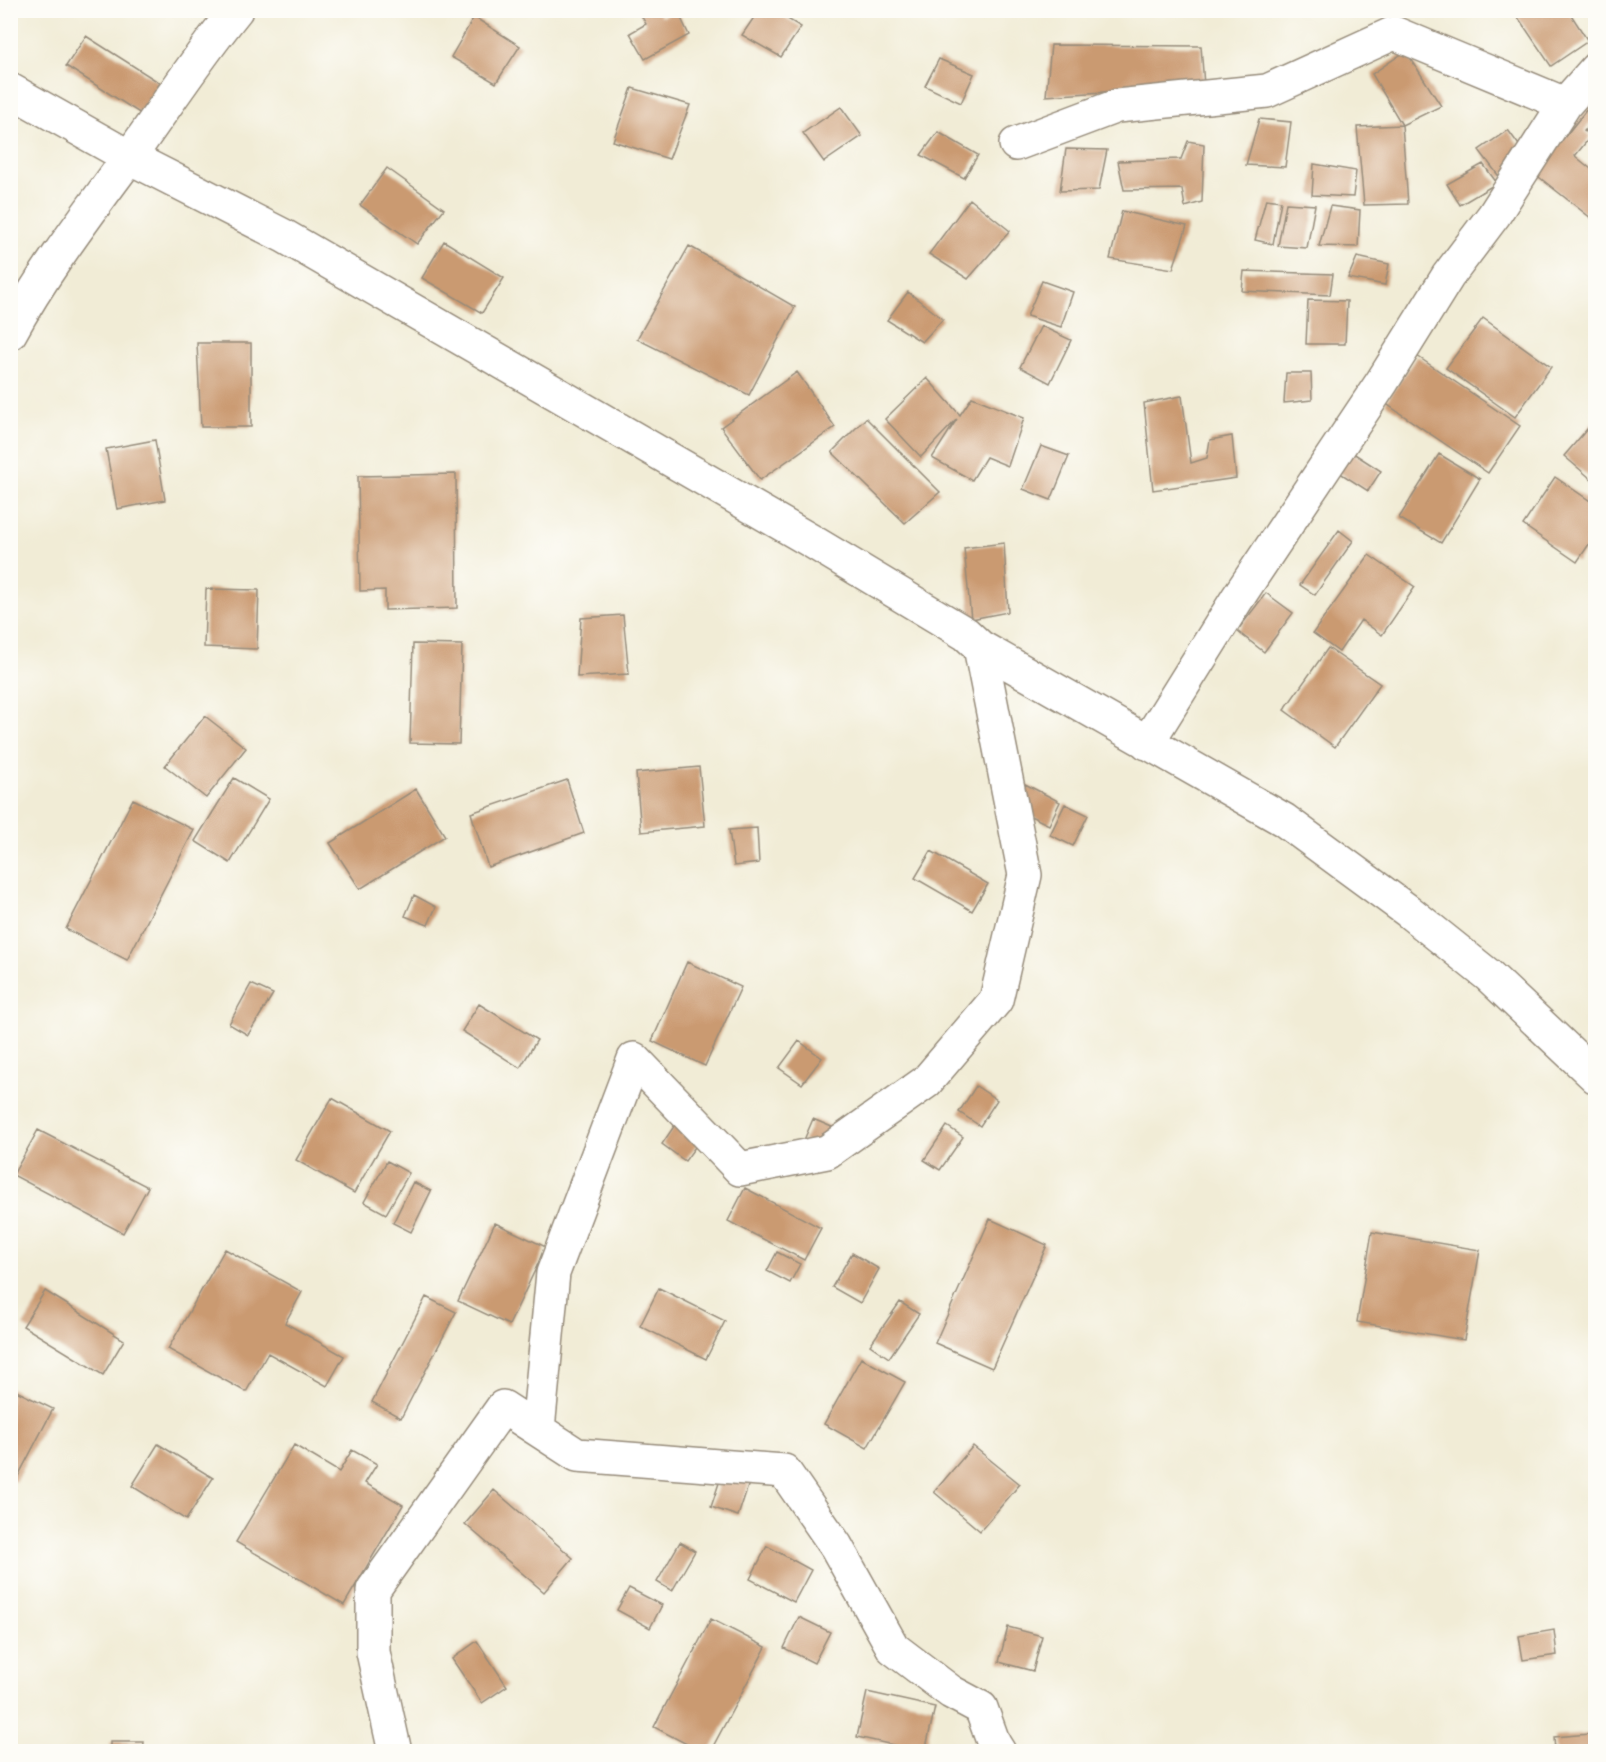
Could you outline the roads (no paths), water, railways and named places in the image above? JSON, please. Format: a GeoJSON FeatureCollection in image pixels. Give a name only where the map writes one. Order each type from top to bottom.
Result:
{"type":"FeatureCollection","features":[{"type":"Feature","properties":{"kind":"street"},"geometry":{"type":"LineString","coordinates":[[10,333],[77,227],[236,10]]}},
{"type":"Feature","properties":{"kind":"street"},"geometry":{"type":"LineString","coordinates":[[1016,144],[1117,106],[1266,91],[1394,33],[1565,104]]}},
{"type":"Feature","properties":{"kind":"street"},"geometry":{"type":"LineString","coordinates":[[1147,742],[1237,599],[1382,382],[1448,276],[1494,215],[1565,104],[1596,69]]}},
{"type":"Feature","properties":{"kind":"street"},"geometry":{"type":"LineString","coordinates":[[10,90],[129,157],[284,236],[813,542],[966,634],[980,647],[1284,820],[1408,911],[1488,975],[1596,1077]]}},
{"type":"Feature","properties":{"kind":"street"},"geometry":{"type":"LineString","coordinates":[[538,1430],[553,1273],[634,1059],[740,1168],[827,1152],[926,1082],[996,1000],[1025,875],[980,647]]}},
{"type":"Feature","properties":{"kind":"street"},"geometry":{"type":"LineString","coordinates":[[395,1752],[373,1652],[373,1590],[503,1407],[578,1455],[784,1471],[836,1546],[893,1647],[951,1692],[981,1708],[999,1752]]}}]}
